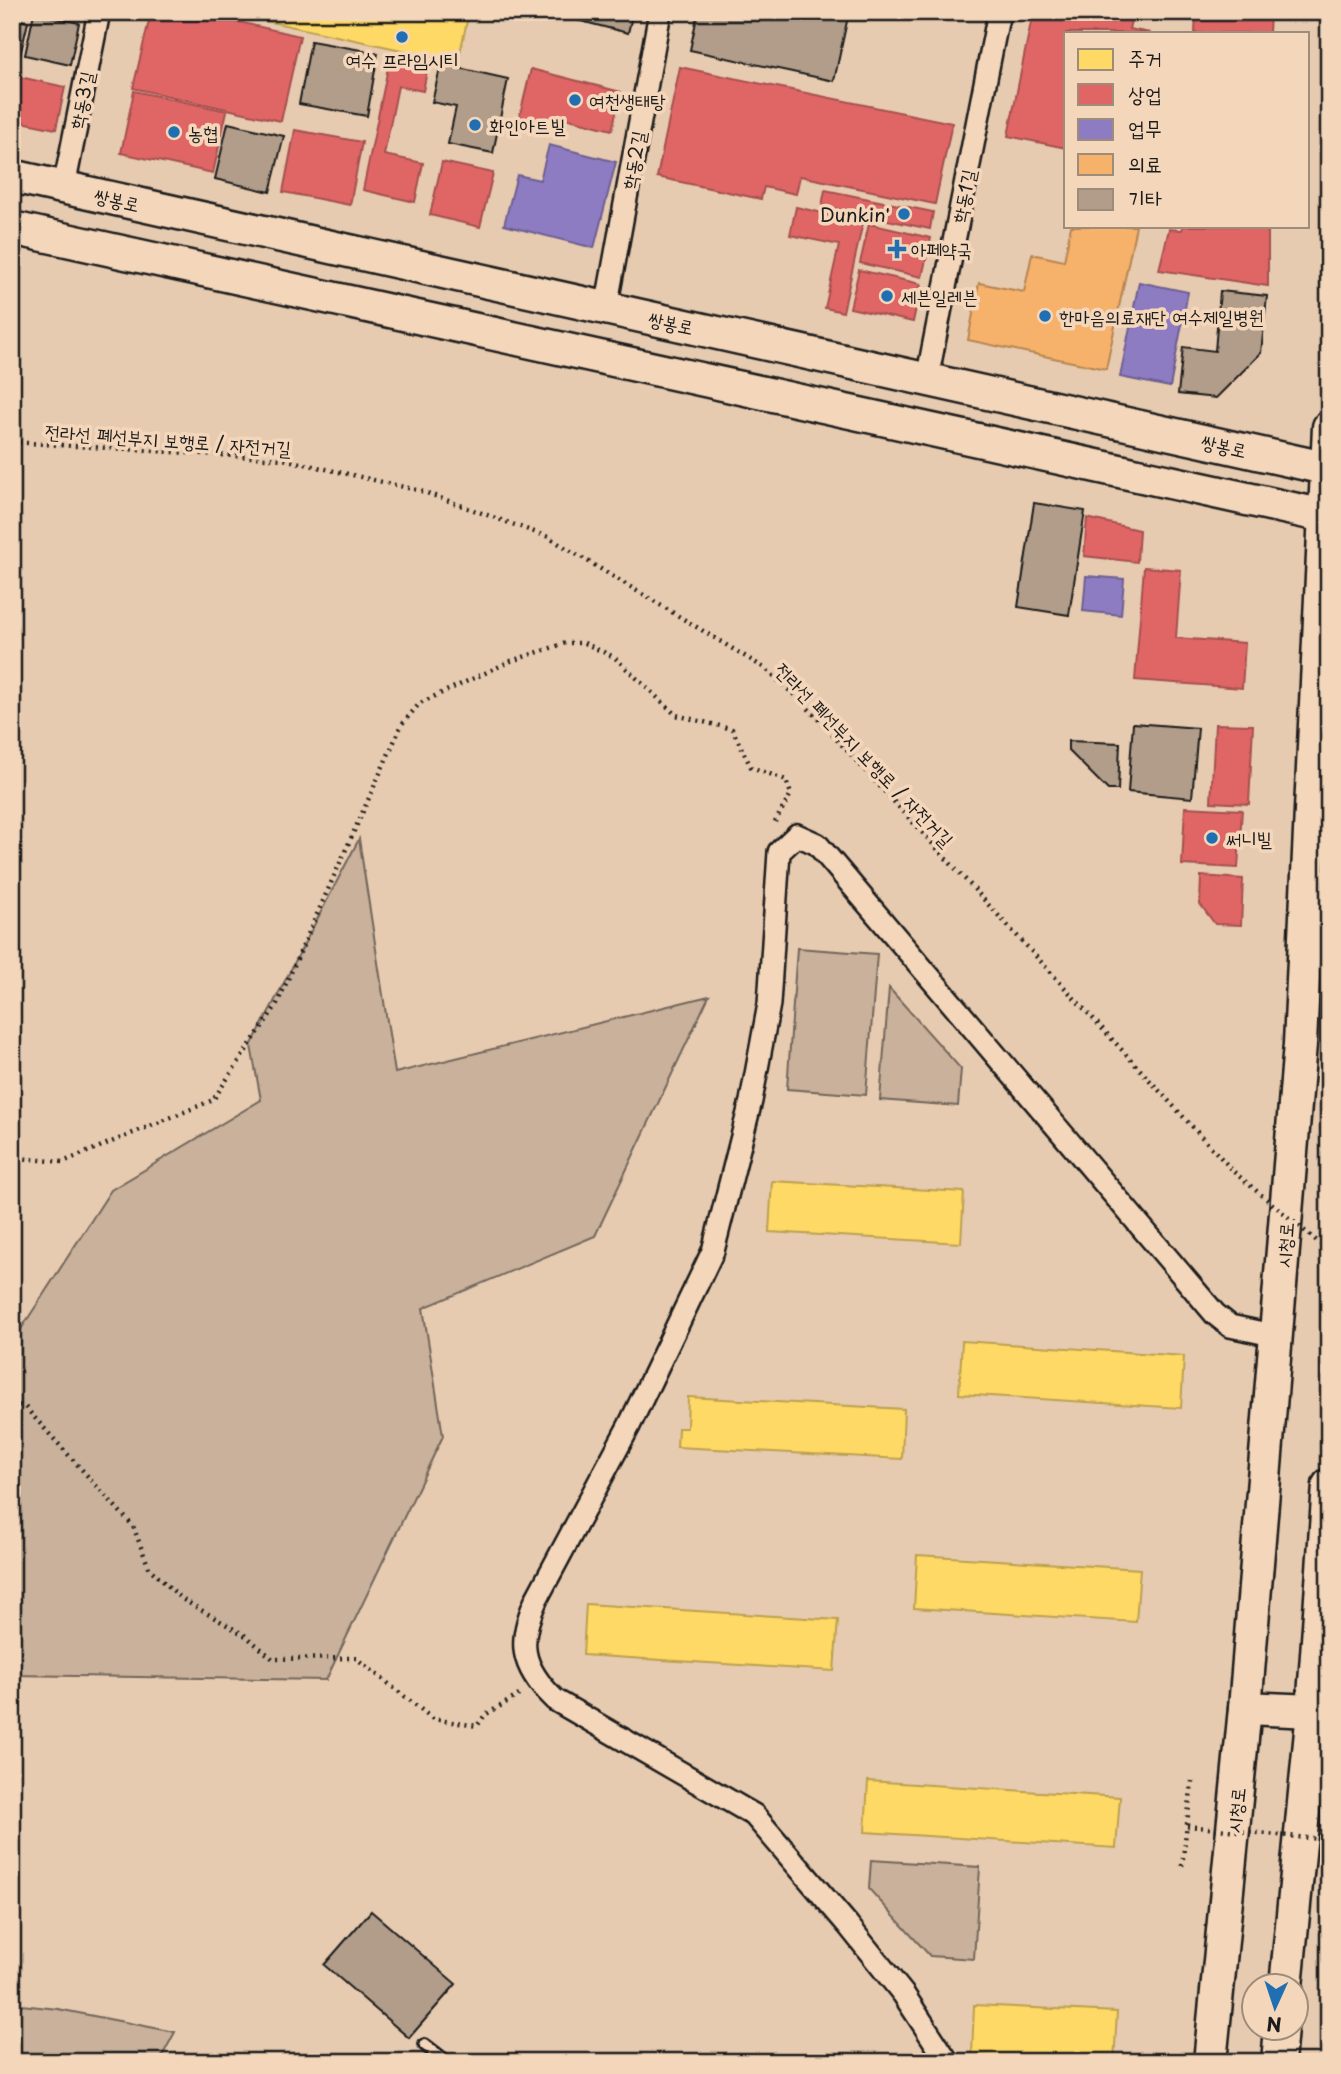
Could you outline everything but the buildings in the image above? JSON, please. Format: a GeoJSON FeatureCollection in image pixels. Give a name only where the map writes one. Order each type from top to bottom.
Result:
{"type":"FeatureCollection","features":[{"type":"Feature","properties":{"kind":"street","name":"학동3길"},"geometry":{"type":"LineString","coordinates":[[64,187],[99,12]]}},
{"type":"Feature","properties":{"kind":"street","name":"학동2길"},"geometry":{"type":"LineString","coordinates":[[606,308],[660,12]]}},
{"type":"Feature","properties":{"kind":"street","name":"학동1길"},"geometry":{"type":"LineString","coordinates":[[928,379],[999,12]]}},
{"type":"Feature","properties":{"kind":"street","name":"쌍봉로"},"geometry":{"type":"LineString","coordinates":[[12,176],[1328,469]]}},
{"type":"Feature","properties":{"kind":"street"},"geometry":{"type":"LineString","coordinates":[[12,228],[1327,517]]}},
{"type":"Feature","properties":{"kind":"street","name":"시청로"},"geometry":{"type":"LineString","coordinates":[[1210,2062],[1245,1708],[1300,1044],[1327,517],[1329,427]]}},
{"type":"Feature","properties":{"kind":"street"},"geometry":{"type":"LineString","coordinates":[[948,2062],[904,1995],[754,1815],[572,1711],[538,1684],[523,1653],[531,1611],[629,1426],[713,1251],[751,1101],[769,1004],[779,852],[797,835],[817,844],[1214,1314],[1230,1326],[1277,1336]]}},
{"type":"Feature","properties":{"kind":"street"},"geometry":{"type":"LineString","coordinates":[[1287,1972],[1313,1712],[1329,1485]]}},
{"type":"Feature","properties":{"kind":"street"},"geometry":{"type":"LineString","coordinates":[[1245,1708],[1313,1712]]}},
{"type":"Feature","properties":{"kind":"street"},"geometry":{"type":"LineString","coordinates":[[1278,2062],[1280,2042]]}},
{"type":"Feature","properties":{"kind":"lane"},"geometry":{"type":"LineString","coordinates":[[425,2045],[447,2062]]}},
{"type":"Feature","properties":{"kind":"path","name":"전라선 폐선부지 보행로 / 자전거길"},"geometry":{"type":"LineString","coordinates":[[12,442],[283,459],[421,491],[548,537],[765,669],[806,706],[1234,1172],[1329,1251]]}},
{"type":"Feature","properties":{"kind":"path"},"geometry":{"type":"LineString","coordinates":[[12,1161],[18,1158],[63,1162],[213,1100],[276,1006],[402,724],[420,703],[511,661],[566,643],[584,643],[614,657],[676,715],[732,729],[751,767],[786,780],[791,794],[774,818],[779,852]]}},
{"type":"Feature","properties":{"kind":"path"},"geometry":{"type":"LineString","coordinates":[[12,1403],[25,1407],[133,1525],[149,1568],[182,1598],[246,1636],[274,1659],[356,1658],[433,1720],[477,1726],[485,1715],[538,1684]]}},
{"type":"Feature","properties":{"kind":"path"},"geometry":{"type":"LineString","coordinates":[[1182,1866],[1192,1781]]}},
{"type":"Feature","properties":{"kind":"path"},"geometry":{"type":"LineString","coordinates":[[1186,1826],[1329,1840]]}},
{"type":"Feature","properties":{"kind":"shaded area"},"geometry":{"type":"Polygon","coordinates":[[[359,839],[395,1073],[709,996],[595,1236],[423,1308],[443,1436],[326,1680],[12,1675],[12,1343],[111,1190],[261,1100],[251,1046],[359,839]]]}},
{"type":"Feature","properties":{"kind":"shaded area"},"geometry":{"type":"Polygon","coordinates":[[[797,948],[877,954],[866,1095],[787,1089],[797,948]]]}},
{"type":"Feature","properties":{"kind":"shaded area"},"geometry":{"type":"Polygon","coordinates":[[[889,988],[961,1069],[958,1106],[880,1100],[889,988]]]}},
{"type":"Feature","properties":{"kind":"shaded area"},"geometry":{"type":"Polygon","coordinates":[[[871,1860],[980,1867],[974,1959],[930,1956],[869,1889],[871,1860]]]}},
{"type":"Feature","properties":{"kind":"shaded area"},"geometry":{"type":"Polygon","coordinates":[[[12,2004],[58,2009],[175,2032],[159,2062],[12,2062],[12,2004]]]}},
{"type":"Feature","properties":{"kind":"place","name":"여수 프라임시티"},"geometry":{"type":"Point","coordinates":[402,37]}},
{"type":"Feature","properties":{"kind":"place","name":"여천생태탕"},"geometry":{"type":"Point","coordinates":[575,100]}},
{"type":"Feature","properties":{"kind":"place","name":"화인아트빌"},"geometry":{"type":"Point","coordinates":[475,125]}},
{"type":"Feature","properties":{"kind":"place","name":"농협"},"geometry":{"type":"Point","coordinates":[174,132]}},
{"type":"Feature","properties":{"kind":"place","name":"Dunkin'"},"geometry":{"type":"Point","coordinates":[904,214]}},
{"type":"Feature","properties":{"kind":"place","name":"아페약국"},"geometry":{"type":"Point","coordinates":[897,249]}},
{"type":"Feature","properties":{"kind":"place","name":"세븐일레븐"},"geometry":{"type":"Point","coordinates":[887,296]}},
{"type":"Feature","properties":{"kind":"place","name":"한마음의료재단 여수제일병원"},"geometry":{"type":"Point","coordinates":[1045,316]}},
{"type":"Feature","properties":{"kind":"place","name":"써니빌"},"geometry":{"type":"Point","coordinates":[1212,838]}}]}
